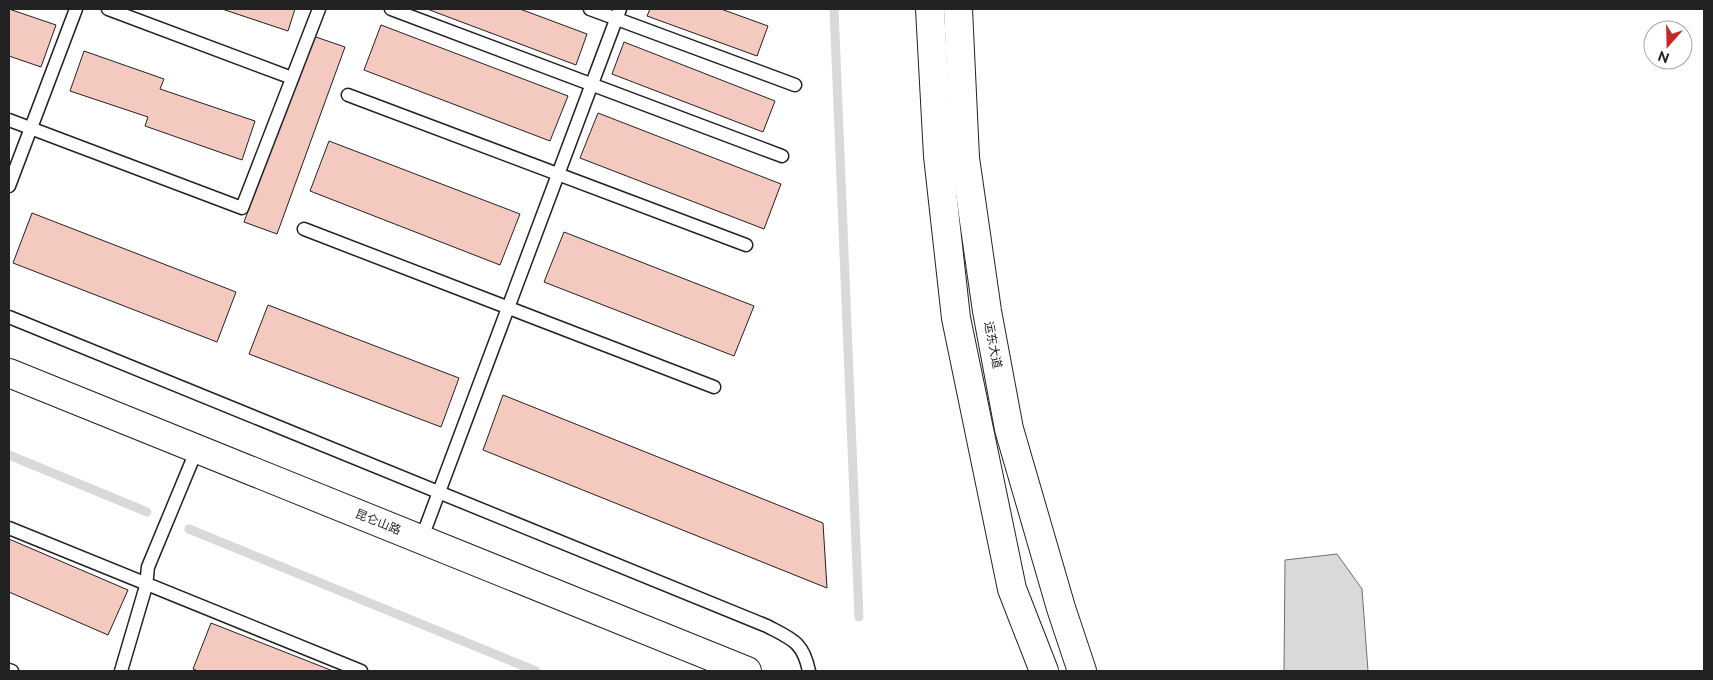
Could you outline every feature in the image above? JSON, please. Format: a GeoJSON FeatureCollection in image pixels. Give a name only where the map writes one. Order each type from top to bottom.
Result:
{"type":"FeatureCollection","features":[{"type":"Feature","properties":{"kind":"main road"},"geometry":{"type":"LineString","coordinates":[[930,9],[938,156],[956,318],[1012,589],[1044,671]]}},
{"type":"Feature","properties":{"kind":"main road","name":"运东大道"},"geometry":{"type":"LineString","coordinates":[[958,9],[965,158],[986,311],[1010,429],[1060,608],[1082,671]]}},
{"type":"Feature","properties":{"kind":"main road","name":"昆仑山路"},"geometry":{"type":"LineString","coordinates":[[9,373],[747,671]]}},
{"type":"Feature","properties":{"kind":"lane"},"geometry":{"type":"LineString","coordinates":[[9,186],[76,9]]}},
{"type":"Feature","properties":{"kind":"lane"},"geometry":{"type":"LineString","coordinates":[[108,9],[292,78]]}},
{"type":"Feature","properties":{"kind":"lane"},"geometry":{"type":"LineString","coordinates":[[9,120],[242,208],[319,9]]}},
{"type":"Feature","properties":{"kind":"lane"},"geometry":{"type":"LineString","coordinates":[[391,9],[782,156]]}},
{"type":"Feature","properties":{"kind":"lane"},"geometry":{"type":"LineString","coordinates":[[590,9],[618,14],[795,85]]}},
{"type":"Feature","properties":{"kind":"lane"},"geometry":{"type":"LineString","coordinates":[[422,540],[618,14]]}},
{"type":"Feature","properties":{"kind":"lane"},"geometry":{"type":"LineString","coordinates":[[348,95],[746,245]]}},
{"type":"Feature","properties":{"kind":"lane"},"geometry":{"type":"LineString","coordinates":[[304,229],[714,387]]}},
{"type":"Feature","properties":{"kind":"lane"},"geometry":{"type":"LineString","coordinates":[[9,317],[767,626],[792,639],[806,654],[809,671]]}},
{"type":"Feature","properties":{"kind":"lane"},"geometry":{"type":"LineString","coordinates":[[121,671],[146,586],[148,567],[197,449]]}},
{"type":"Feature","properties":{"kind":"lane"},"geometry":{"type":"LineString","coordinates":[[9,528],[146,586],[361,671]]}},
{"type":"Feature","properties":{"kind":"shaded area"},"geometry":{"type":"Polygon","coordinates":[[[1337,554],[1362,589],[1368,671],[1284,671],[1285,560],[1337,554]]]}},
{"type":"Feature","properties":{"kind":"building"},"geometry":{"type":"Polygon","coordinates":[[[9,9],[56,25],[41,67],[9,56],[9,9]]]}},
{"type":"Feature","properties":{"kind":"building"},"geometry":{"type":"Polygon","coordinates":[[[222,9],[295,9],[288,31],[222,9]]]}},
{"type":"Feature","properties":{"kind":"building"},"geometry":{"type":"Polygon","coordinates":[[[427,9],[520,9],[587,34],[576,65],[427,9]]]}},
{"type":"Feature","properties":{"kind":"building"},"geometry":{"type":"Polygon","coordinates":[[[650,9],[721,9],[768,26],[757,56],[647,16],[650,9]]]}},
{"type":"Feature","properties":{"kind":"building"},"geometry":{"type":"Polygon","coordinates":[[[381,25],[568,96],[550,141],[364,70],[381,25]]]}},
{"type":"Feature","properties":{"kind":"building"},"geometry":{"type":"Polygon","coordinates":[[[313,36],[345,47],[277,234],[244,222],[313,36]]]}},
{"type":"Feature","properties":{"kind":"building"},"geometry":{"type":"Polygon","coordinates":[[[624,42],[775,101],[763,132],[612,74],[624,42]]]}},
{"type":"Feature","properties":{"kind":"building"},"geometry":{"type":"Polygon","coordinates":[[[84,51],[164,79],[160,89],[255,121],[242,160],[145,126],[148,117],[70,91],[84,51]]]}},
{"type":"Feature","properties":{"kind":"building"},"geometry":{"type":"Polygon","coordinates":[[[598,113],[781,184],[764,229],[580,158],[598,113]]]}},
{"type":"Feature","properties":{"kind":"building"},"geometry":{"type":"Polygon","coordinates":[[[329,141],[520,214],[500,265],[310,191],[329,141]]]}},
{"type":"Feature","properties":{"kind":"building"},"geometry":{"type":"Polygon","coordinates":[[[32,213],[236,292],[217,342],[13,263],[32,213]]]}},
{"type":"Feature","properties":{"kind":"building"},"geometry":{"type":"Polygon","coordinates":[[[564,232],[754,306],[734,356],[544,282],[564,232]]]}},
{"type":"Feature","properties":{"kind":"building"},"geometry":{"type":"Polygon","coordinates":[[[268,305],[459,378],[441,427],[249,354],[268,305]]]}},
{"type":"Feature","properties":{"kind":"building"},"geometry":{"type":"Polygon","coordinates":[[[503,395],[823,523],[827,588],[483,450],[503,395]]]}},
{"type":"Feature","properties":{"kind":"building"},"geometry":{"type":"Polygon","coordinates":[[[9,539],[128,590],[108,635],[9,592],[9,539]]]}},
{"type":"Feature","properties":{"kind":"building"},"geometry":{"type":"Polygon","coordinates":[[[211,623],[333,671],[198,671],[193,669],[211,623]]]}},
{"type":"Feature","properties":{"kind":"waterway"},"geometry":{"type":"LineString","coordinates":[[834,9],[859,617]]}},
{"type":"Feature","properties":{"kind":"waterway"},"geometry":{"type":"LineString","coordinates":[[9,455],[147,512]]}},
{"type":"Feature","properties":{"kind":"waterway"},"geometry":{"type":"LineString","coordinates":[[189,529],[536,671]]}}]}
